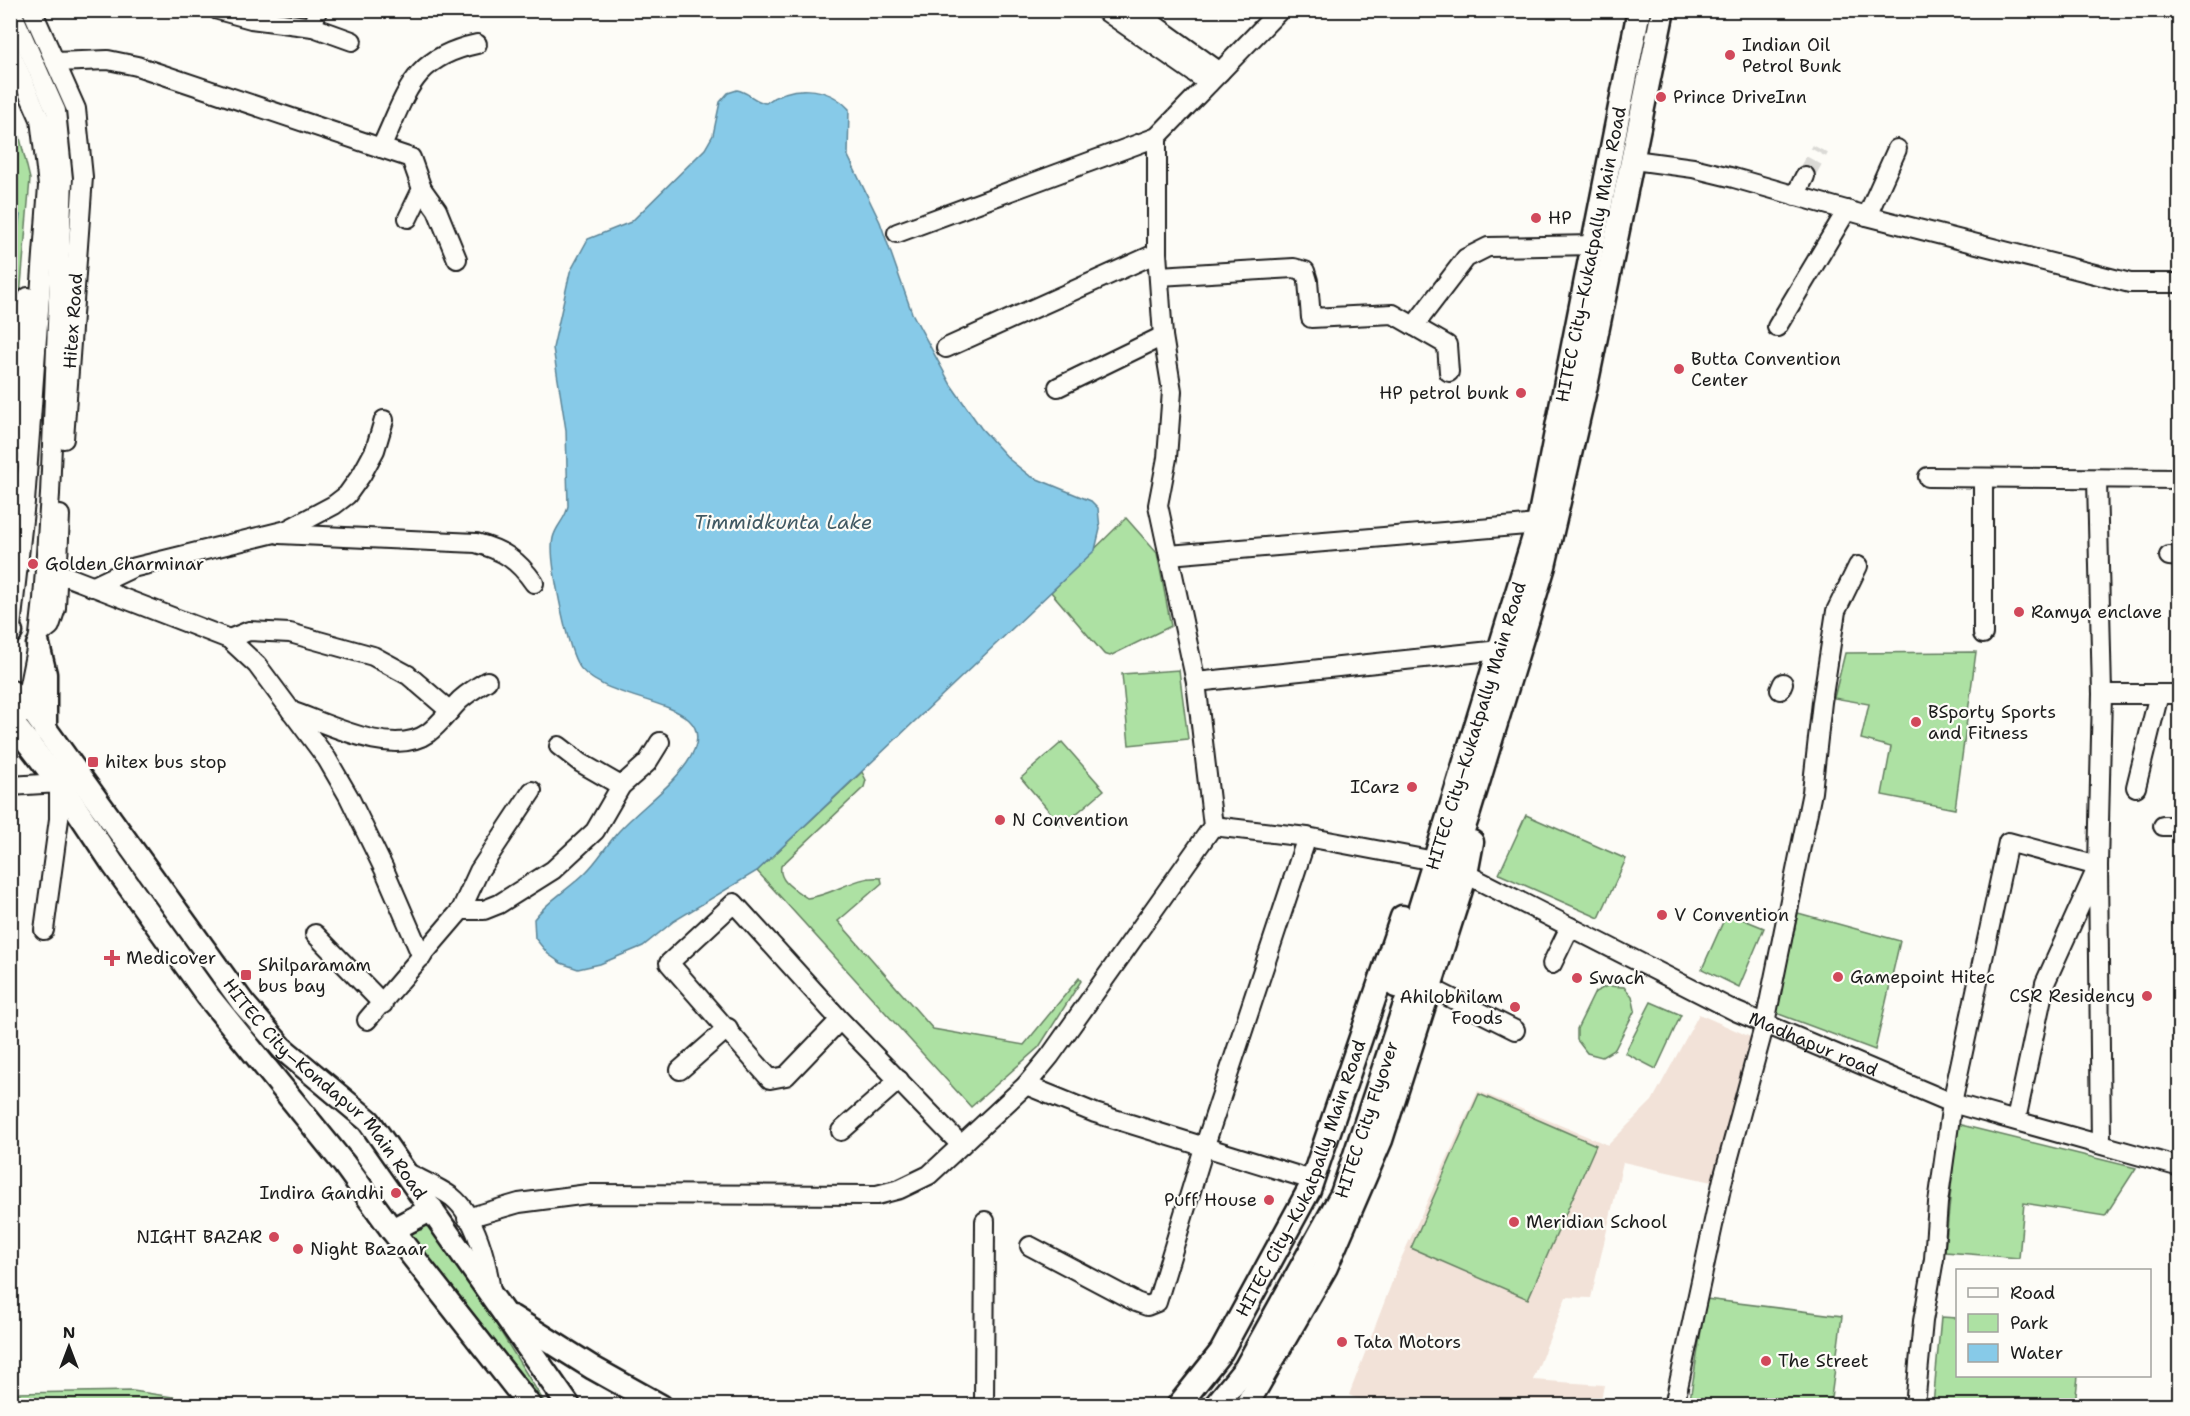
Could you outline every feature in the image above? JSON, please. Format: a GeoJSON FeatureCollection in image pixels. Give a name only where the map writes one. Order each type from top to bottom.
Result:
{"type":"FeatureCollection","features":[{"type":"Feature","properties":{"kind":"main road","name":"HITEC City–Kukatpally Main Road"},"geometry":{"type":"LineString","coordinates":[[1246,1406],[1326,1267],[1381,1140],[1466,874],[1473,833],[1459,812],[1500,650],[1538,524],[1640,10]]}},
{"type":"Feature","properties":{"kind":"main road","name":"HITEC City–Kukatpally Main Road"},"geometry":{"type":"LineString","coordinates":[[1182,1403],[1221,1352],[1312,1180],[1424,859],[1440,823],[1459,812],[1544,566],[1587,381],[1663,10]]}},
{"type":"Feature","properties":{"kind":"main road"},"geometry":{"type":"LineString","coordinates":[[38,640],[45,674],[45,730]]}},
{"type":"Feature","properties":{"kind":"main road","name":"HITEC City–Kondapur Main Road"},"geometry":{"type":"LineString","coordinates":[[18,696],[243,1003],[283,1049],[369,1120],[569,1406]]}},
{"type":"Feature","properties":{"kind":"main road","name":"HITEC City–Kondapur Main Road"},"geometry":{"type":"LineString","coordinates":[[15,728],[59,783],[113,864],[207,995],[344,1164],[392,1230],[530,1406]]}},
{"type":"Feature","properties":{"kind":"main road","name":"HITEC City Flyover"},"geometry":{"type":"LineString","coordinates":[[1215,1406],[1245,1369],[1342,1194],[1389,1034],[1459,812]]}},
{"type":"Feature","properties":{"kind":"main road","name":"HITEC City Flyover"},"geometry":{"type":"LineString","coordinates":[[1182,1403],[1247,1339],[1332,1180],[1389,1034]]}},
{"type":"Feature","properties":{"kind":"main road"},"geometry":{"type":"LineString","coordinates":[[392,1230],[432,1209]]}},
{"type":"Feature","properties":{"kind":"main road"},"geometry":{"type":"LineString","coordinates":[[496,1301],[583,1362],[661,1406]]}},
{"type":"Feature","properties":{"kind":"street","name":"Hitex Road"},"geometry":{"type":"LineString","coordinates":[[11,10],[56,111],[63,179],[50,494],[38,640],[18,696],[15,728]]}},
{"type":"Feature","properties":{"kind":"street","name":"Hitex Road"},"geometry":{"type":"LineString","coordinates":[[32,10],[76,110],[83,177],[60,492],[56,608],[50,626],[38,640]]}},
{"type":"Feature","properties":{"kind":"street"},"geometry":{"type":"LineString","coordinates":[[218,10],[251,19],[315,19],[352,41]]}},
{"type":"Feature","properties":{"kind":"street"},"geometry":{"type":"LineString","coordinates":[[1104,10],[1215,78]]}},
{"type":"Feature","properties":{"kind":"street"},"geometry":{"type":"LineString","coordinates":[[1134,10],[1215,78]]}},
{"type":"Feature","properties":{"kind":"street"},"geometry":{"type":"LineString","coordinates":[[897,233],[1157,137],[1280,10]]}},
{"type":"Feature","properties":{"kind":"street"},"geometry":{"type":"LineString","coordinates":[[381,148],[415,76],[440,55],[477,44]]}},
{"type":"Feature","properties":{"kind":"street","name":"Hitex Road"},"geometry":{"type":"LineString","coordinates":[[10,51],[40,119],[48,186],[25,502],[11,631]]}},
{"type":"Feature","properties":{"kind":"street"},"geometry":{"type":"LineString","coordinates":[[55,62],[108,60],[136,66],[411,158],[422,189],[437,210],[457,259]]}},
{"type":"Feature","properties":{"kind":"street"},"geometry":{"type":"LineString","coordinates":[[10,76],[29,121],[39,187],[10,462]]}},
{"type":"Feature","properties":{"kind":"street"},"geometry":{"type":"LineString","coordinates":[[467,1218],[519,1203],[588,1194],[877,1195],[900,1189],[929,1175],[1026,1084],[1074,1025],[1213,826],[1196,682],[1158,505],[1167,458],[1172,391],[1163,336],[1158,276],[1157,137]]}},
{"type":"Feature","properties":{"kind":"street"},"geometry":{"type":"LineString","coordinates":[[1867,216],[1897,149]]}},
{"type":"Feature","properties":{"kind":"street"},"geometry":{"type":"LineString","coordinates":[[1634,160],[1692,168],[1867,216],[2130,283],[2180,283]]}},
{"type":"Feature","properties":{"kind":"street"},"geometry":{"type":"LineString","coordinates":[[1795,196],[1805,176]]}},
{"type":"Feature","properties":{"kind":"street"},"geometry":{"type":"LineString","coordinates":[[408,219],[422,189]]}},
{"type":"Feature","properties":{"kind":"street"},"geometry":{"type":"LineString","coordinates":[[1777,327],[1847,210]]}},
{"type":"Feature","properties":{"kind":"street"},"geometry":{"type":"LineString","coordinates":[[1414,326],[1466,258],[1488,247],[1594,245]]}},
{"type":"Feature","properties":{"kind":"street"},"geometry":{"type":"LineString","coordinates":[[946,348],[1157,253]]}},
{"type":"Feature","properties":{"kind":"street"},"geometry":{"type":"LineString","coordinates":[[1158,276],[1294,268],[1305,271],[1311,318],[1393,314],[1448,345],[1449,372]]}},
{"type":"Feature","properties":{"kind":"street"},"geometry":{"type":"LineString","coordinates":[[1058,387],[1163,336]]}},
{"type":"Feature","properties":{"kind":"street"},"geometry":{"type":"LineString","coordinates":[[92,586],[132,568],[274,534],[315,515],[348,495],[375,450],[384,420]]}},
{"type":"Feature","properties":{"kind":"street"},"geometry":{"type":"LineString","coordinates":[[1928,477],[2180,479]]}},
{"type":"Feature","properties":{"kind":"street"},"geometry":{"type":"LineString","coordinates":[[1983,479],[1983,634]]}},
{"type":"Feature","properties":{"kind":"street"},"geometry":{"type":"LineString","coordinates":[[2097,480],[2102,694],[2098,866],[2101,1144]]}},
{"type":"Feature","properties":{"kind":"street"},"geometry":{"type":"LineString","coordinates":[[1169,555],[1538,524]]}},
{"type":"Feature","properties":{"kind":"street"},"geometry":{"type":"LineString","coordinates":[[274,534],[476,543],[498,549],[513,558],[534,583]]}},
{"type":"Feature","properties":{"kind":"street"},"geometry":{"type":"LineString","coordinates":[[1674,1406],[1723,1179],[1764,1023],[1812,792],[1822,702],[1836,611],[1858,566]]}},
{"type":"Feature","properties":{"kind":"street"},"geometry":{"type":"LineString","coordinates":[[58,573],[229,639],[257,665],[327,759],[384,869],[422,957]]}},
{"type":"Feature","properties":{"kind":"street"},"geometry":{"type":"LineString","coordinates":[[229,639],[249,631],[290,633],[373,656],[408,675],[450,711]]}},
{"type":"Feature","properties":{"kind":"street"},"geometry":{"type":"LineString","coordinates":[[1196,682],[1500,650]]}},
{"type":"Feature","properties":{"kind":"street"},"geometry":{"type":"LineString","coordinates":[[291,711],[392,743],[415,741],[430,732],[450,711],[487,681]]}},
{"type":"Feature","properties":{"kind":"street"},"geometry":{"type":"LineString","coordinates":[[2102,694],[2180,694]]}},
{"type":"Feature","properties":{"kind":"street"},"geometry":{"type":"LineString","coordinates":[[2136,787],[2159,694]]}},
{"type":"Feature","properties":{"kind":"street"},"geometry":{"type":"LineString","coordinates":[[461,910],[484,910],[499,904],[553,870],[595,831],[621,786],[647,763],[660,742]]}},
{"type":"Feature","properties":{"kind":"street"},"geometry":{"type":"LineString","coordinates":[[559,746],[581,763],[621,786]]}},
{"type":"Feature","properties":{"kind":"street"},"geometry":{"type":"LineString","coordinates":[[10,786],[59,783],[58,819],[44,930]]}},
{"type":"Feature","properties":{"kind":"street"},"geometry":{"type":"LineString","coordinates":[[367,1020],[461,910],[478,871],[532,791]]}},
{"type":"Feature","properties":{"kind":"street"},"geometry":{"type":"LineString","coordinates":[[1213,826],[1307,837],[1424,859]]}},
{"type":"Feature","properties":{"kind":"street"},"geometry":{"type":"LineString","coordinates":[[1030,1246],[1136,1302],[1147,1306],[1157,1302],[1204,1148],[1307,837]]}},
{"type":"Feature","properties":{"kind":"street"},"geometry":{"type":"LineString","coordinates":[[1916,1406],[1923,1321],[1934,1259],[1938,1203],[1952,1103],[2008,842],[2098,866]]}},
{"type":"Feature","properties":{"kind":"street"},"geometry":{"type":"LineString","coordinates":[[2016,1120],[2045,983],[2098,866]]}},
{"type":"Feature","properties":{"kind":"street","name":"Madhapur road"},"geometry":{"type":"LineString","coordinates":[[1466,874],[1735,1011],[1952,1103],[2180,1167]]}},
{"type":"Feature","properties":{"kind":"street"},"geometry":{"type":"LineString","coordinates":[[840,1020],[786,1076],[770,1078],[669,963],[734,903],[840,1020],[961,1145]]}},
{"type":"Feature","properties":{"kind":"street"},"geometry":{"type":"LineString","coordinates":[[1552,964],[1570,927]]}},
{"type":"Feature","properties":{"kind":"street"},"geometry":{"type":"LineString","coordinates":[[315,934],[383,1004]]}},
{"type":"Feature","properties":{"kind":"street"},"geometry":{"type":"LineString","coordinates":[[1429,987],[1515,1030]]}},
{"type":"Feature","properties":{"kind":"street"},"geometry":{"type":"LineString","coordinates":[[680,1070],[728,1028]]}},
{"type":"Feature","properties":{"kind":"street"},"geometry":{"type":"LineString","coordinates":[[841,1131],[898,1080]]}},
{"type":"Feature","properties":{"kind":"street"},"geometry":{"type":"LineString","coordinates":[[1026,1084],[1095,1113],[1312,1180]]}},
{"type":"Feature","properties":{"kind":"street"},"geometry":{"type":"LineString","coordinates":[[405,1171],[453,1198],[467,1218],[487,1259],[496,1301]]}},
{"type":"Feature","properties":{"kind":"street"},"geometry":{"type":"LineString","coordinates":[[984,1406],[985,1221]]}},
{"type":"Feature","properties":{"kind":"shaded area","name":"Meridian School"},"geometry":{"type":"Polygon","coordinates":[[[1699,1014],[1755,1039],[1716,1183],[1623,1162],[1591,1298],[1566,1297],[1533,1380],[1604,1385],[1600,1405],[1372,1406],[1349,1395],[1400,1261],[1478,1091],[1608,1145],[1652,1101],[1699,1014]]]}},
{"type":"Feature","properties":{"kind":"green space"},"geometry":{"type":"Polygon","coordinates":[[[10,97],[30,179],[18,321],[10,318],[10,97]]]}},
{"type":"Feature","properties":{"kind":"green space"},"geometry":{"type":"Polygon","coordinates":[[[1126,518],[1157,553],[1171,626],[1110,656],[1104,654],[1051,592],[1126,518]]]}},
{"type":"Feature","properties":{"kind":"green space","name":"BSporty Sports and Fitness"},"geometry":{"type":"Polygon","coordinates":[[[1976,652],[1955,809],[1882,795],[1891,747],[1861,739],[1869,704],[1834,698],[1845,653],[1976,652]]]}},
{"type":"Feature","properties":{"kind":"green space"},"geometry":{"type":"Polygon","coordinates":[[[1179,670],[1188,739],[1129,745],[1122,674],[1179,670]]]}},
{"type":"Feature","properties":{"kind":"green space"},"geometry":{"type":"Polygon","coordinates":[[[1062,742],[1104,790],[1062,826],[1021,778],[1062,742]]]}},
{"type":"Feature","properties":{"kind":"green space"},"geometry":{"type":"Polygon","coordinates":[[[862,772],[866,780],[864,787],[781,866],[782,877],[807,898],[826,894],[853,882],[881,878],[882,883],[838,921],[933,1029],[1024,1045],[1079,978],[1081,981],[1039,1047],[971,1107],[757,871],[862,772]]]}},
{"type":"Feature","properties":{"kind":"green space"},"geometry":{"type":"Polygon","coordinates":[[[1526,815],[1626,859],[1599,918],[1499,874],[1526,815]]]}},
{"type":"Feature","properties":{"kind":"green space"},"geometry":{"type":"Polygon","coordinates":[[[1727,913],[1764,928],[1739,987],[1702,969],[1727,913]]]}},
{"type":"Feature","properties":{"kind":"green space","name":"Gamepoint Hitec"},"geometry":{"type":"Polygon","coordinates":[[[1798,913],[1900,941],[1875,1050],[1776,1013],[1798,913]]]}},
{"type":"Feature","properties":{"kind":"green space"},"geometry":{"type":"Polygon","coordinates":[[[1607,986],[1624,987],[1632,996],[1635,1010],[1615,1049],[1602,1057],[1587,1053],[1577,1040],[1577,1029],[1595,992],[1607,986]]]}},
{"type":"Feature","properties":{"kind":"green space"},"geometry":{"type":"Polygon","coordinates":[[[1651,1002],[1681,1015],[1656,1069],[1625,1053],[1651,1002]]]}},
{"type":"Feature","properties":{"kind":"green space"},"geometry":{"type":"Polygon","coordinates":[[[1479,1094],[1596,1145],[1528,1299],[1411,1248],[1479,1094]]]}},
{"type":"Feature","properties":{"kind":"green space"},"geometry":{"type":"Polygon","coordinates":[[[1957,1124],[2136,1168],[2105,1216],[2024,1203],[2019,1258],[1945,1252],[1957,1124]]]}},
{"type":"Feature","properties":{"kind":"green space"},"geometry":{"type":"Polygon","coordinates":[[[430,1218],[546,1405],[407,1230],[421,1230],[430,1218]]]}},
{"type":"Feature","properties":{"kind":"green space","name":"The Street"},"geometry":{"type":"Polygon","coordinates":[[[1706,1299],[1842,1316],[1830,1405],[1689,1406],[1706,1299]]]}},
{"type":"Feature","properties":{"kind":"green space"},"geometry":{"type":"Polygon","coordinates":[[[1941,1317],[1956,1318],[1956,1377],[2078,1377],[2075,1405],[1933,1405],[1941,1317]]]}},
{"type":"Feature","properties":{"kind":"green space"},"geometry":{"type":"Polygon","coordinates":[[[133,1391],[226,1405],[11,1405],[11,1395],[17,1393],[133,1391]]]}},
{"type":"Feature","properties":{"kind":"water","name":"Timmidkunta Lake"},"geometry":{"type":"Polygon","coordinates":[[[737,90],[766,103],[786,93],[809,90],[830,95],[849,109],[848,156],[880,222],[912,313],[951,385],[981,428],[1010,460],[1030,476],[1091,501],[1098,508],[1100,529],[1095,550],[757,871],[674,921],[643,946],[600,964],[578,969],[561,963],[548,954],[535,938],[534,919],[545,906],[585,873],[619,831],[672,781],[687,763],[697,741],[693,725],[679,713],[611,688],[591,678],[577,663],[573,653],[559,601],[552,548],[554,533],[568,506],[566,430],[553,348],[570,272],[588,239],[631,222],[705,149],[713,135],[720,102],[728,93],[737,90]]]}},
{"type":"Feature","properties":{"kind":"water"},"geometry":{"type":"Polygon","coordinates":[[[10,215],[20,215],[11,279],[10,215]]]}},
{"type":"Feature","properties":{"kind":"tunnel"},"geometry":{"type":"LineString","coordinates":[[1805,176],[1820,149]]}},
{"type":"Feature","properties":{"kind":"place","name":"Indian Oil Petrol Bunk"},"geometry":{"type":"Point","coordinates":[1730,55]}},
{"type":"Feature","properties":{"kind":"place","name":"Prince DriveInn"},"geometry":{"type":"Point","coordinates":[1661,97]}},
{"type":"Feature","properties":{"kind":"place","name":"HP"},"geometry":{"type":"Point","coordinates":[1536,218]}},
{"type":"Feature","properties":{"kind":"place","name":"Butta Convention Center"},"geometry":{"type":"Point","coordinates":[1679,369]}},
{"type":"Feature","properties":{"kind":"place","name":"HP petrol bunk"},"geometry":{"type":"Point","coordinates":[1521,393]}},
{"type":"Feature","properties":{"kind":"place","name":"Golden Charminar"},"geometry":{"type":"Point","coordinates":[33,564]}},
{"type":"Feature","properties":{"kind":"place","name":"Ramya enclave"},"geometry":{"type":"Point","coordinates":[2019,612]}},
{"type":"Feature","properties":{"kind":"place","name":"BSporty Sports and Fitness"},"geometry":{"type":"Point","coordinates":[1916,722]}},
{"type":"Feature","properties":{"kind":"place","name":"hitex bus stop"},"geometry":{"type":"Point","coordinates":[93,762]}},
{"type":"Feature","properties":{"kind":"place","name":"ICarz"},"geometry":{"type":"Point","coordinates":[1412,787]}},
{"type":"Feature","properties":{"kind":"place","name":"N Convention"},"geometry":{"type":"Point","coordinates":[1000,820]}},
{"type":"Feature","properties":{"kind":"place","name":"V Convention"},"geometry":{"type":"Point","coordinates":[1662,915]}},
{"type":"Feature","properties":{"kind":"place","name":"Medicover"},"geometry":{"type":"Point","coordinates":[112,958]}},
{"type":"Feature","properties":{"kind":"place","name":"Shilparamam bus bay"},"geometry":{"type":"Point","coordinates":[246,975]}},
{"type":"Feature","properties":{"kind":"place","name":"Gamepoint Hitec"},"geometry":{"type":"Point","coordinates":[1838,977]}},
{"type":"Feature","properties":{"kind":"place","name":"Swach"},"geometry":{"type":"Point","coordinates":[1577,978]}},
{"type":"Feature","properties":{"kind":"place","name":"CSR Residency"},"geometry":{"type":"Point","coordinates":[2147,996]}},
{"type":"Feature","properties":{"kind":"place","name":"Ahilobhilam Foods"},"geometry":{"type":"Point","coordinates":[1515,1007]}},
{"type":"Feature","properties":{"kind":"place","name":"Indira Gandhi"},"geometry":{"type":"Point","coordinates":[396,1193]}},
{"type":"Feature","properties":{"kind":"place","name":"Puff House"},"geometry":{"type":"Point","coordinates":[1269,1200]}},
{"type":"Feature","properties":{"kind":"place","name":"Meridian School"},"geometry":{"type":"Point","coordinates":[1514,1222]}},
{"type":"Feature","properties":{"kind":"place","name":"NIGHT BAZAR"},"geometry":{"type":"Point","coordinates":[274,1237]}},
{"type":"Feature","properties":{"kind":"place","name":"Night Bazaar"},"geometry":{"type":"Point","coordinates":[298,1249]}},
{"type":"Feature","properties":{"kind":"place","name":"Tata Motors"},"geometry":{"type":"Point","coordinates":[1342,1342]}},
{"type":"Feature","properties":{"kind":"place","name":"The Street"},"geometry":{"type":"Point","coordinates":[1766,1361]}}]}
